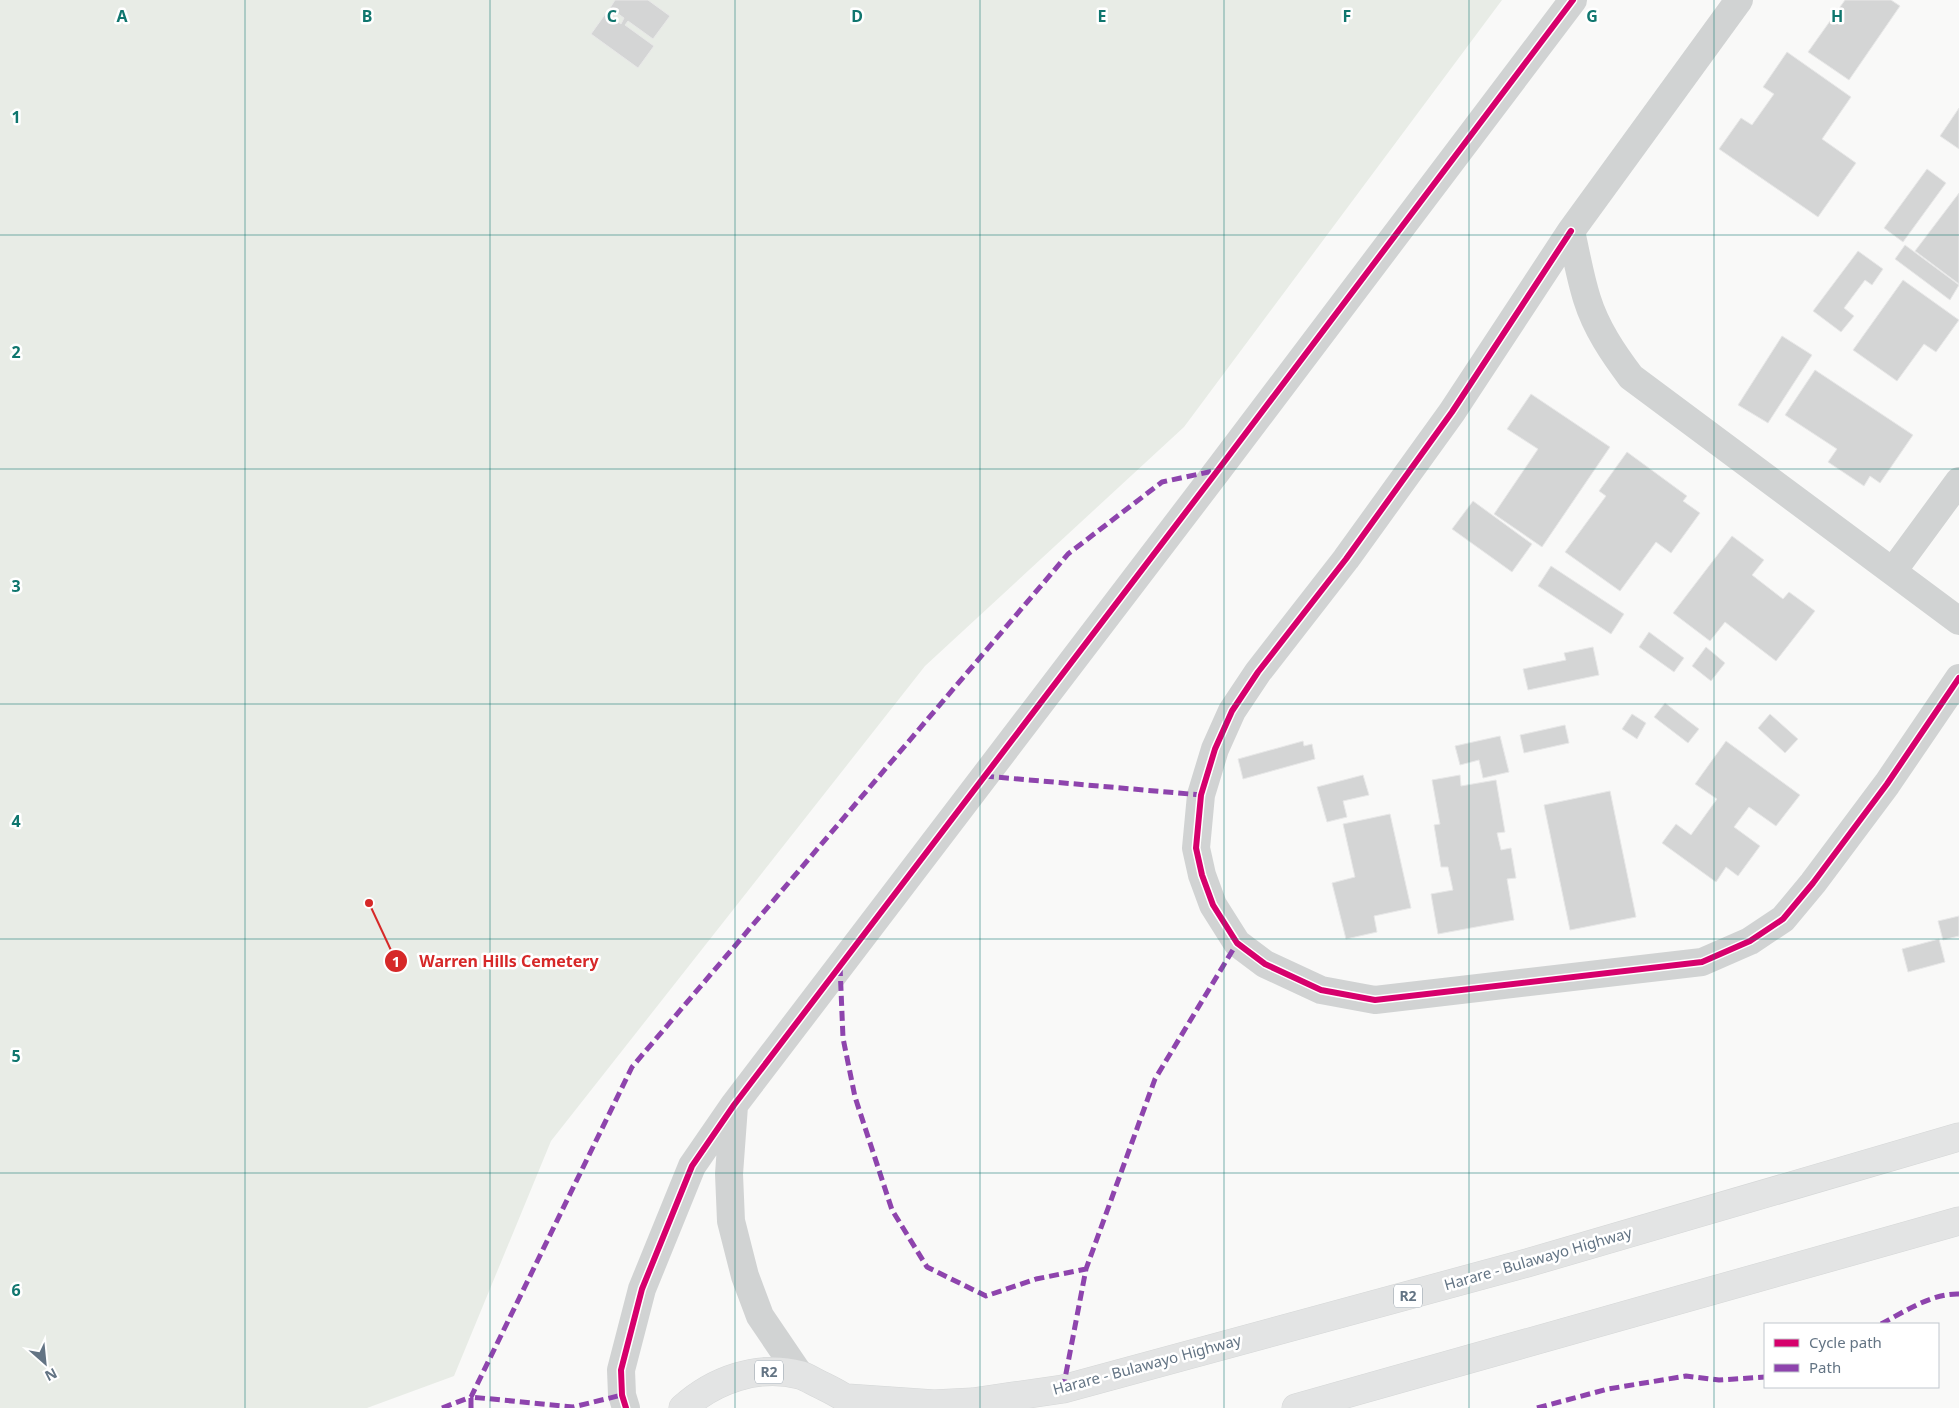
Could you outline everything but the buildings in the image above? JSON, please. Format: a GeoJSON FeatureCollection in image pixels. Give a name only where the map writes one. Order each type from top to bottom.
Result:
{"type":"FeatureCollection","features":[{"type":"Feature","properties":{"kind":"highway","name":"Harare - Bulawayo Highway"},"geometry":{"type":"LineString","coordinates":[[682,1408],[698,1394],[730,1378],[765,1372],[800,1375],[852,1403],[954,1403],[1015,1397],[1063,1389],[1527,1263],[1959,1137]]}},
{"type":"Feature","properties":{"kind":"highway"},"geometry":{"type":"LineString","coordinates":[[1296,1408],[1959,1221]]}},
{"type":"Feature","properties":{"kind":"street"},"geometry":{"type":"LineString","coordinates":[[626,1408],[622,1395],[621,1370],[642,1289],[692,1166],[734,1105],[1573,0]]}},
{"type":"Feature","properties":{"kind":"street"},"geometry":{"type":"LineString","coordinates":[[1739,0],[1571,231],[1452,412],[1346,559],[1258,672],[1232,711],[1215,749],[1201,795],[1196,848],[1202,875],[1213,905],[1237,943],[1265,964],[1321,990],[1375,1000],[1702,962],[1750,941],[1783,919],[1813,883],[1887,784],[1959,678]]}},
{"type":"Feature","properties":{"kind":"street"},"geometry":{"type":"LineString","coordinates":[[1571,231],[1587,300],[1612,352],[1631,378],[1959,621]]}},
{"type":"Feature","properties":{"kind":"street"},"geometry":{"type":"LineString","coordinates":[[1893,571],[1959,481]]}},
{"type":"Feature","properties":{"kind":"street"},"geometry":{"type":"LineString","coordinates":[[734,1105],[729,1174],[731,1221],[745,1276],[760,1316],[800,1375]]}},
{"type":"Feature","properties":{"kind":"shaded area"},"geometry":{"type":"Polygon","coordinates":[[[0,0],[1502,0],[1184,427],[925,666],[551,1141],[454,1376],[367,1408],[0,1408],[0,0]]]}},
{"type":"Feature","properties":{"kind":"marked path"},"geometry":{"type":"LineString","coordinates":[[442,1408],[471,1397],[632,1067],[1068,554],[1162,482],[1218,470]]}},
{"type":"Feature","properties":{"kind":"marked path"},"geometry":{"type":"LineString","coordinates":[[984,776],[1201,795]]}},
{"type":"Feature","properties":{"kind":"marked path"},"geometry":{"type":"LineString","coordinates":[[1063,1389],[1086,1269],[1155,1079],[1237,943]]}},
{"type":"Feature","properties":{"kind":"marked path"},"geometry":{"type":"LineString","coordinates":[[840,966],[843,1038],[855,1097],[892,1210],[927,1267],[986,1296],[1036,1279],[1086,1269]]}},
{"type":"Feature","properties":{"kind":"marked path"},"geometry":{"type":"LineString","coordinates":[[1883,1323],[1929,1300],[1959,1294]]}},
{"type":"Feature","properties":{"kind":"marked path"},"geometry":{"type":"LineString","coordinates":[[1537,1408],[1608,1389],[1686,1376],[1719,1380],[1764,1377]]}},
{"type":"Feature","properties":{"kind":"marked path"},"geometry":{"type":"LineString","coordinates":[[471,1408],[471,1397],[573,1407],[622,1395]]}},
{"type":"Feature","properties":{"kind":"cycle path"},"geometry":{"type":"LineString","coordinates":[[626,1408],[622,1395],[621,1370],[642,1289],[692,1166],[734,1105],[1573,0]]}},
{"type":"Feature","properties":{"kind":"cycle path"},"geometry":{"type":"LineString","coordinates":[[1571,231],[1452,412],[1346,559],[1258,672],[1232,711],[1215,749],[1201,795],[1196,848],[1202,875],[1213,905],[1237,943],[1265,964],[1321,990],[1375,1000],[1702,962],[1750,941],[1783,919],[1813,883],[1887,784],[1959,678]]}},
{"type":"Feature","properties":{"kind":"place","name":"Warren Hills Cemetery"},"geometry":{"type":"Point","coordinates":[369,903]}}]}
